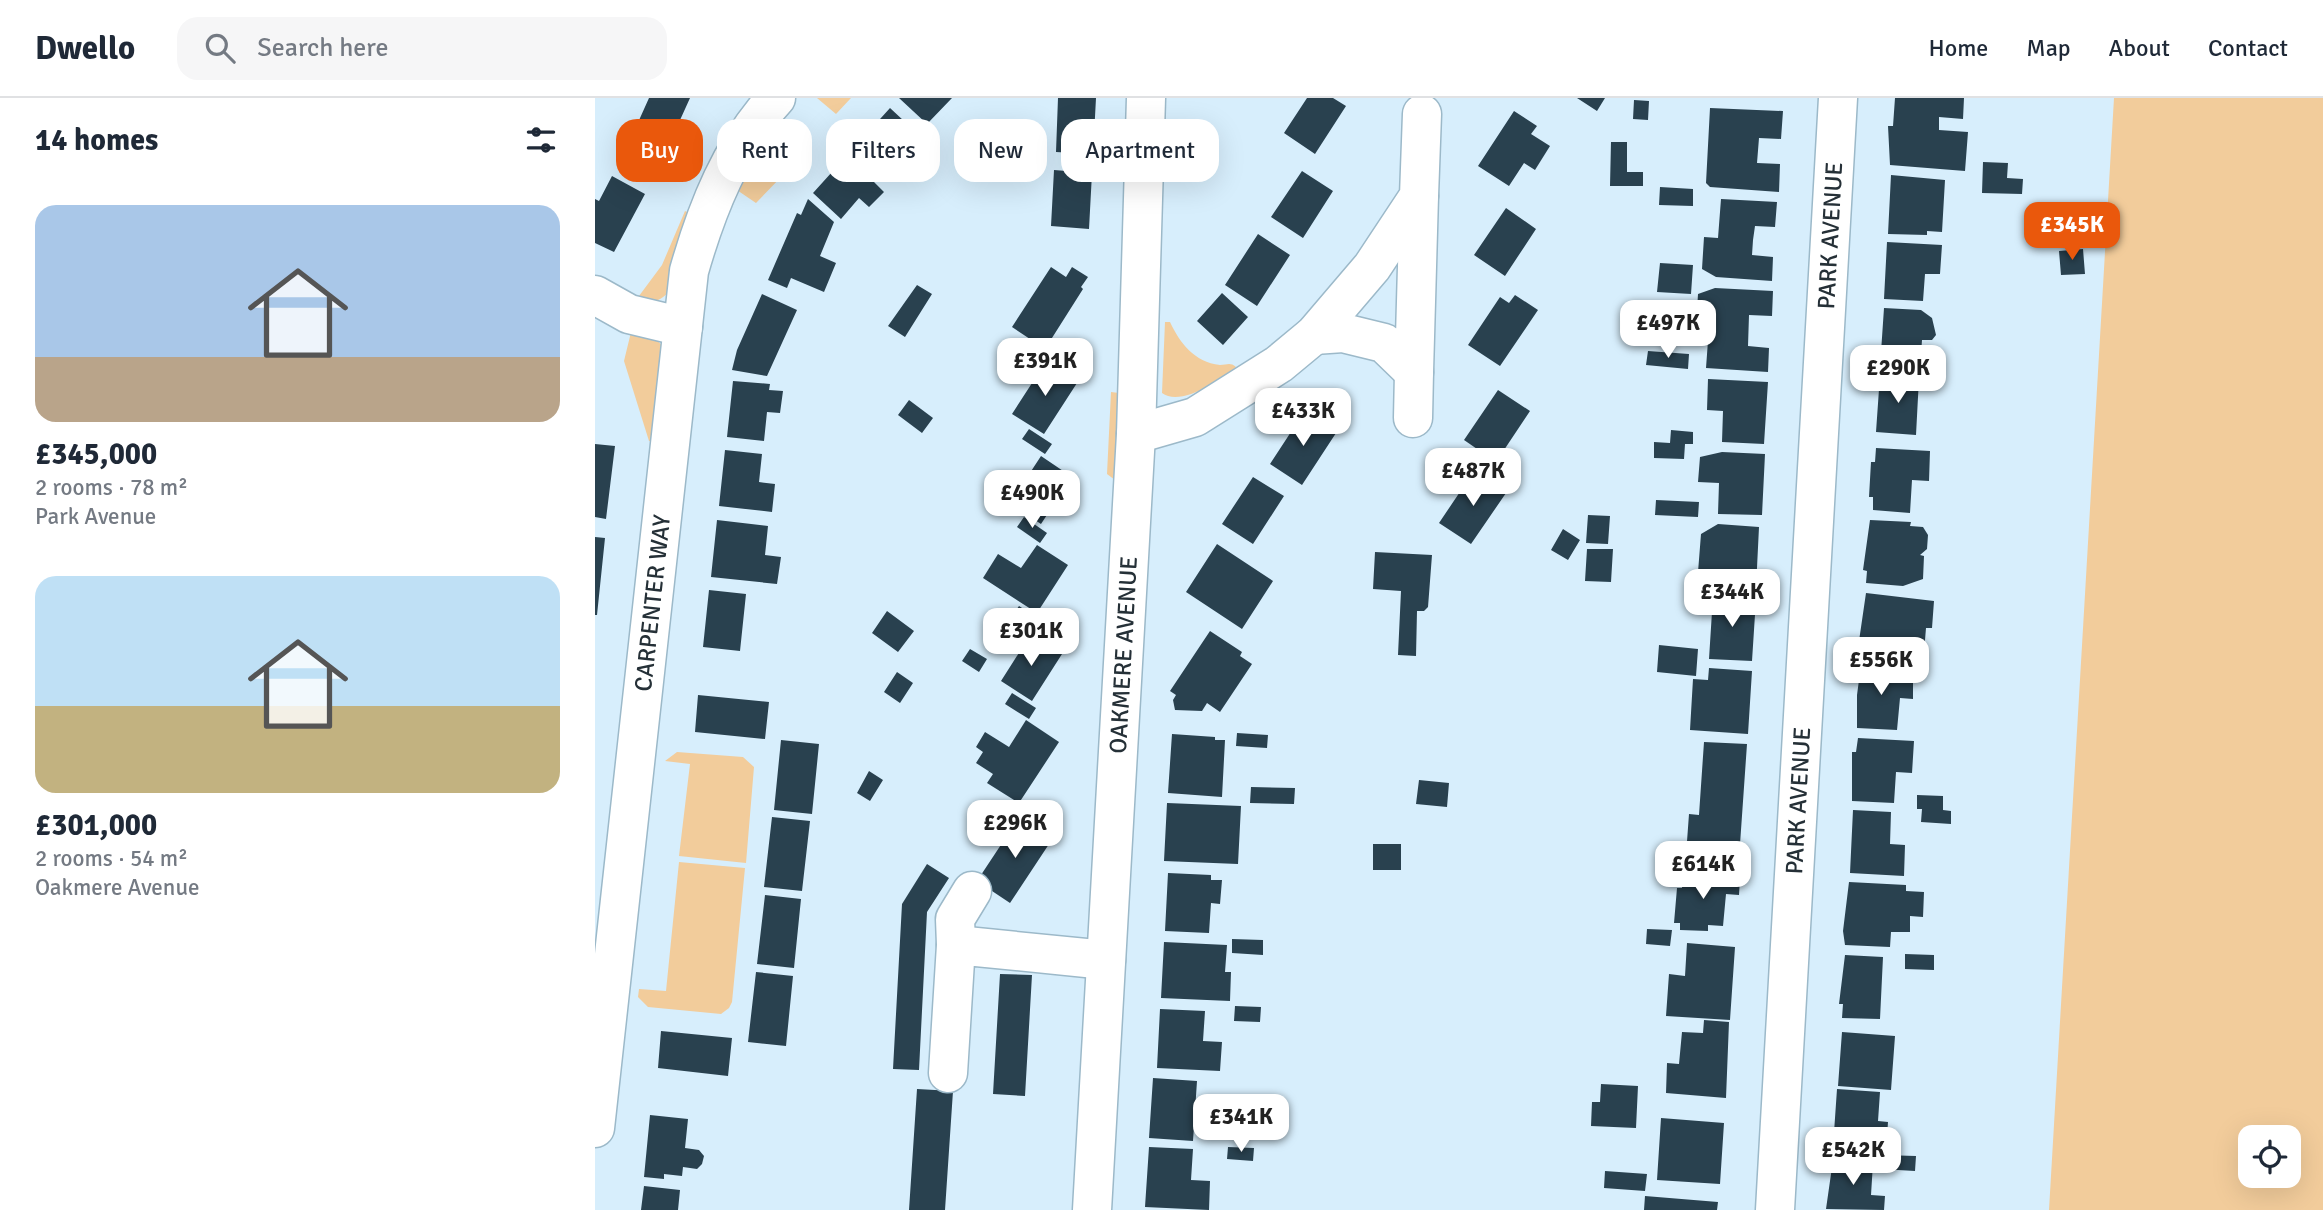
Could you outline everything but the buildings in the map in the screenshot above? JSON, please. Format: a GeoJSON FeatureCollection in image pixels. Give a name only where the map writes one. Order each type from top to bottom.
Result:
{"type":"FeatureCollection","features":[{"type":"Feature","properties":{"kind":"street","name":"CARPENTER WAY"},"geometry":{"type":"LineString","coordinates":[[595,1128],[688,271],[717,189],[745,137],[776,98]]}},
{"type":"Feature","properties":{"kind":"street","name":"OAKMERE AVENUE"},"geometry":{"type":"LineString","coordinates":[[1092,1210],[1136,434],[1146,98]]}},
{"type":"Feature","properties":{"kind":"street","name":"PARK AVENUE"},"geometry":{"type":"LineString","coordinates":[[1775,1210],[1838,98]]}},
{"type":"Feature","properties":{"kind":"street"},"geometry":{"type":"LineString","coordinates":[[1413,418],[1422,114]]}},
{"type":"Feature","properties":{"kind":"street"},"geometry":{"type":"LineString","coordinates":[[1136,434],[1195,417],[1279,364],[1314,335],[1372,267],[1419,197]]}},
{"type":"Feature","properties":{"kind":"street"},"geometry":{"type":"LineString","coordinates":[[595,295],[629,314],[683,327]]}},
{"type":"Feature","properties":{"kind":"street"},"geometry":{"type":"LineString","coordinates":[[1314,335],[1343,333],[1384,343],[1413,372]]}},
{"type":"Feature","properties":{"kind":"street"},"geometry":{"type":"LineString","coordinates":[[948,1073],[956,945],[955,919],[972,891]]}},
{"type":"Feature","properties":{"kind":"street"},"geometry":{"type":"LineString","coordinates":[[956,945],[1106,960]]}},
{"type":"Feature","properties":{"kind":"shaded area"},"geometry":{"type":"Polygon","coordinates":[[[817,98],[851,98],[836,114],[817,98]]]}},
{"type":"Feature","properties":{"kind":"shaded area"},"geometry":{"type":"Polygon","coordinates":[[[2114,98],[2323,98],[2323,1210],[2049,1210],[2114,98]]]}},
{"type":"Feature","properties":{"kind":"shaded area"},"geometry":{"type":"Polygon","coordinates":[[[733,182],[776,182],[756,203],[731,186],[733,182]]]}},
{"type":"Feature","properties":{"kind":"shaded area"},"geometry":{"type":"Polygon","coordinates":[[[685,211],[693,215],[684,258],[673,286],[665,296],[654,302],[639,302],[639,296],[662,265],[685,211]]]}},
{"type":"Feature","properties":{"kind":"shaded area"},"geometry":{"type":"Polygon","coordinates":[[[1165,322],[1170,322],[1183,344],[1195,356],[1211,363],[1236,367],[1200,391],[1189,395],[1179,397],[1162,393],[1165,322]]]}},
{"type":"Feature","properties":{"kind":"shaded area"},"geometry":{"type":"Polygon","coordinates":[[[632,328],[656,339],[665,349],[661,443],[649,441],[624,361],[632,328]]]}},
{"type":"Feature","properties":{"kind":"shaded area"},"geometry":{"type":"Polygon","coordinates":[[[1111,392],[1119,393],[1115,480],[1107,474],[1111,392]]]}},
{"type":"Feature","properties":{"kind":"shaded area"},"geometry":{"type":"Polygon","coordinates":[[[677,752],[743,757],[754,767],[746,863],[679,856],[690,764],[665,761],[677,752]]]}},
{"type":"Feature","properties":{"kind":"shaded area"},"geometry":{"type":"Polygon","coordinates":[[[679,862],[745,868],[732,1002],[721,1014],[648,1007],[638,997],[639,989],[666,991],[679,862]]]}}]}
